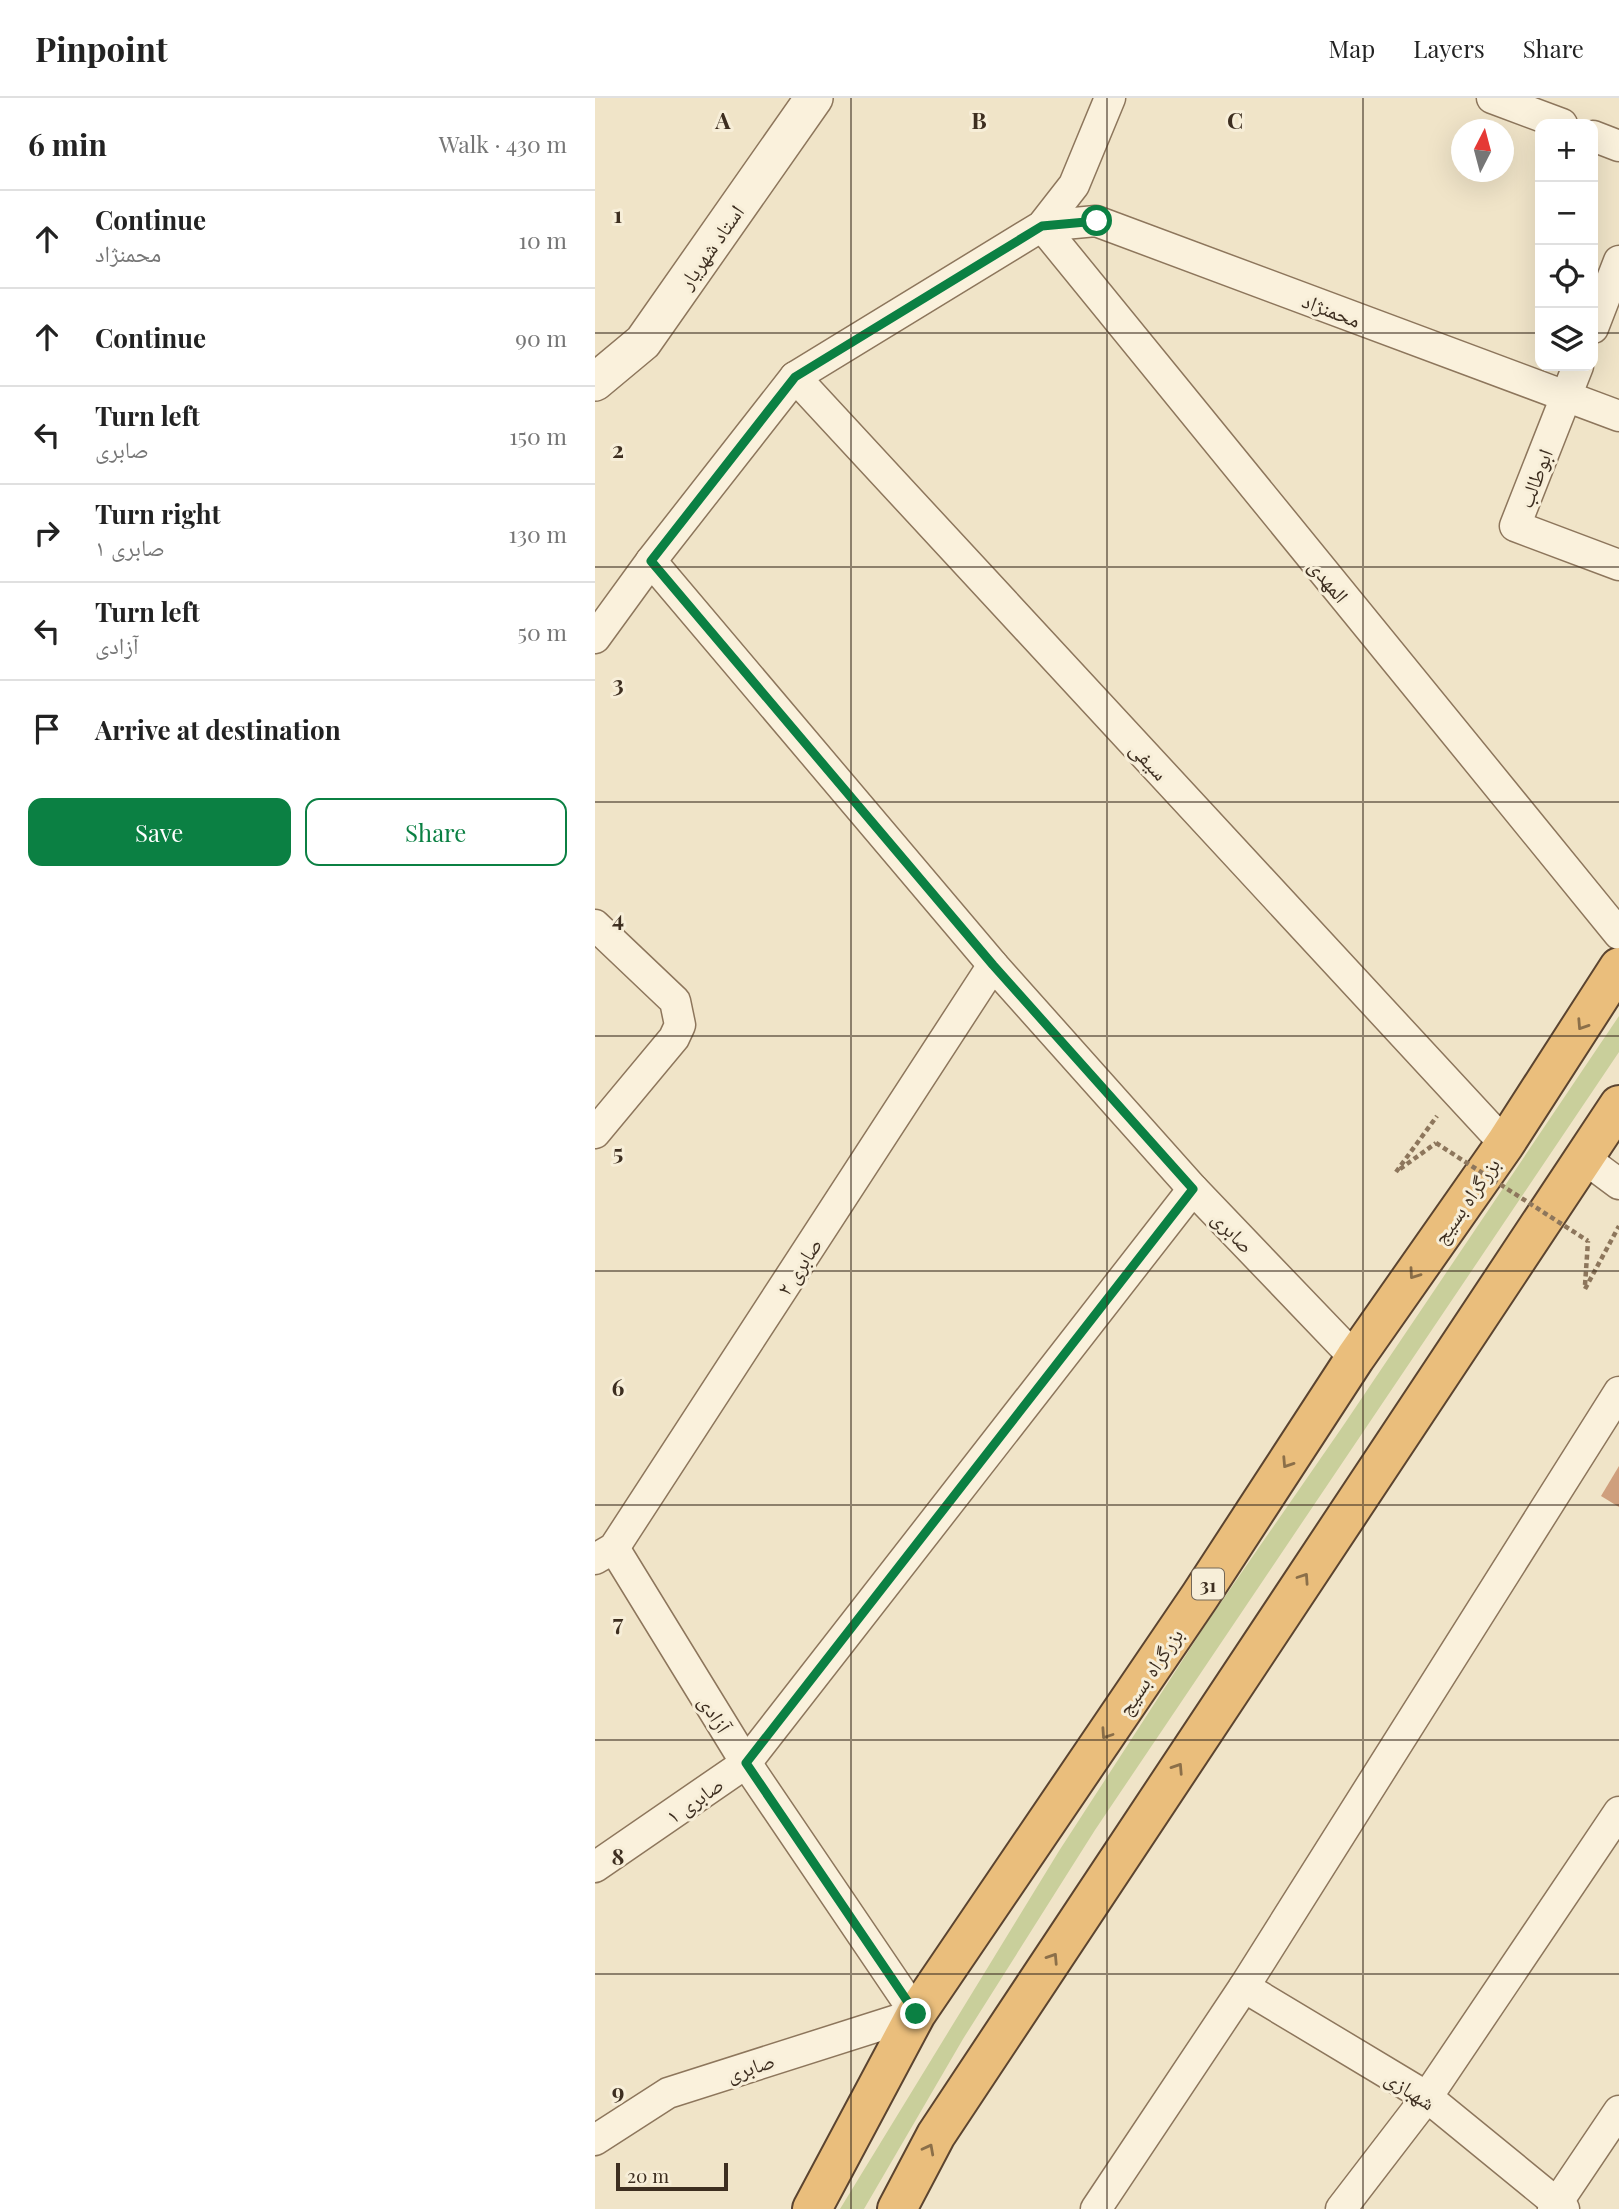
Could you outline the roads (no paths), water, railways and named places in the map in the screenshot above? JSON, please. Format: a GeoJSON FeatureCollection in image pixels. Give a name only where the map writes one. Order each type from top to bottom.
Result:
{"type":"FeatureCollection","features":[{"type":"Feature","properties":{"kind":"highway","name":"بزرگراه بسیج"},"geometry":{"type":"LineString","coordinates":[[811,2209],[916,2014],[1200,1596],[1355,1357],[1505,1144],[1619,967]]}},
{"type":"Feature","properties":{"kind":"highway"},"geometry":{"type":"LineString","coordinates":[[897,2209],[936,2135],[1619,1105]]}},
{"type":"Feature","properties":{"kind":"street","name":"استاد شهریار"},"geometry":{"type":"LineString","coordinates":[[595,382],[643,342],[814,98]]}},
{"type":"Feature","properties":{"kind":"street"},"geometry":{"type":"LineString","coordinates":[[595,638],[651,561],[795,377],[1042,226],[1074,185],[1110,98]]}},
{"type":"Feature","properties":{"kind":"street"},"geometry":{"type":"LineString","coordinates":[[1492,98],[1549,119]]}},
{"type":"Feature","properties":{"kind":"street"},"geometry":{"type":"LineString","coordinates":[[1598,138],[1619,146]]}},
{"type":"Feature","properties":{"kind":"street","name":"محمنژاد"},"geometry":{"type":"LineString","coordinates":[[1042,226],[1097,221],[1619,416]]}},
{"type":"Feature","properties":{"kind":"street","name":"المهدی"},"geometry":{"type":"LineString","coordinates":[[1042,226],[1619,934]]}},
{"type":"Feature","properties":{"kind":"street"},"geometry":{"type":"LineString","coordinates":[[1598,315],[1619,261]]}},
{"type":"Feature","properties":{"kind":"street","name":"ابوطالب"},"geometry":{"type":"LineString","coordinates":[[1576,371],[1515,526],[1619,565]]}},
{"type":"Feature","properties":{"kind":"street","name":"سیفی"},"geometry":{"type":"LineString","coordinates":[[795,377],[1505,1144]]}},
{"type":"Feature","properties":{"kind":"street","name":"صابری"},"geometry":{"type":"LineString","coordinates":[[651,561],[993,965],[1193,1189],[1355,1357]]}},
{"type":"Feature","properties":{"kind":"street"},"geometry":{"type":"LineString","coordinates":[[595,925],[675,1001],[680,1025],[674,1038],[595,1133]]}},
{"type":"Feature","properties":{"kind":"street","name":"صابری ۲"},"geometry":{"type":"LineString","coordinates":[[605,1553],[993,965]]}},
{"type":"Feature","properties":{"kind":"street"},"geometry":{"type":"LineString","coordinates":[[1584,1158],[1619,1184]]}},
{"type":"Feature","properties":{"kind":"street","name":"صابری ۱"},"geometry":{"type":"LineString","coordinates":[[595,1867],[746,1763],[1193,1189]]}},
{"type":"Feature","properties":{"kind":"street"},"geometry":{"type":"LineString","coordinates":[[1096,2209],[1244,1987],[1619,1392]]}},
{"type":"Feature","properties":{"kind":"street","name":"آزادی"},"geometry":{"type":"LineString","coordinates":[[605,1553],[916,2014]]}},
{"type":"Feature","properties":{"kind":"street"},"geometry":{"type":"LineString","coordinates":[[1341,2209],[1427,2097],[1619,1812]]}},
{"type":"Feature","properties":{"kind":"street","name":"شهبازی"},"geometry":{"type":"LineString","coordinates":[[1244,1987],[1427,2097],[1558,2207]]}},
{"type":"Feature","properties":{"kind":"street","name":"صابری"},"geometry":{"type":"LineString","coordinates":[[595,2140],[668,2093],[916,2014]]}},
{"type":"Feature","properties":{"kind":"street"},"geometry":{"type":"LineString","coordinates":[[1558,2207],[1619,2111]]}}]}
